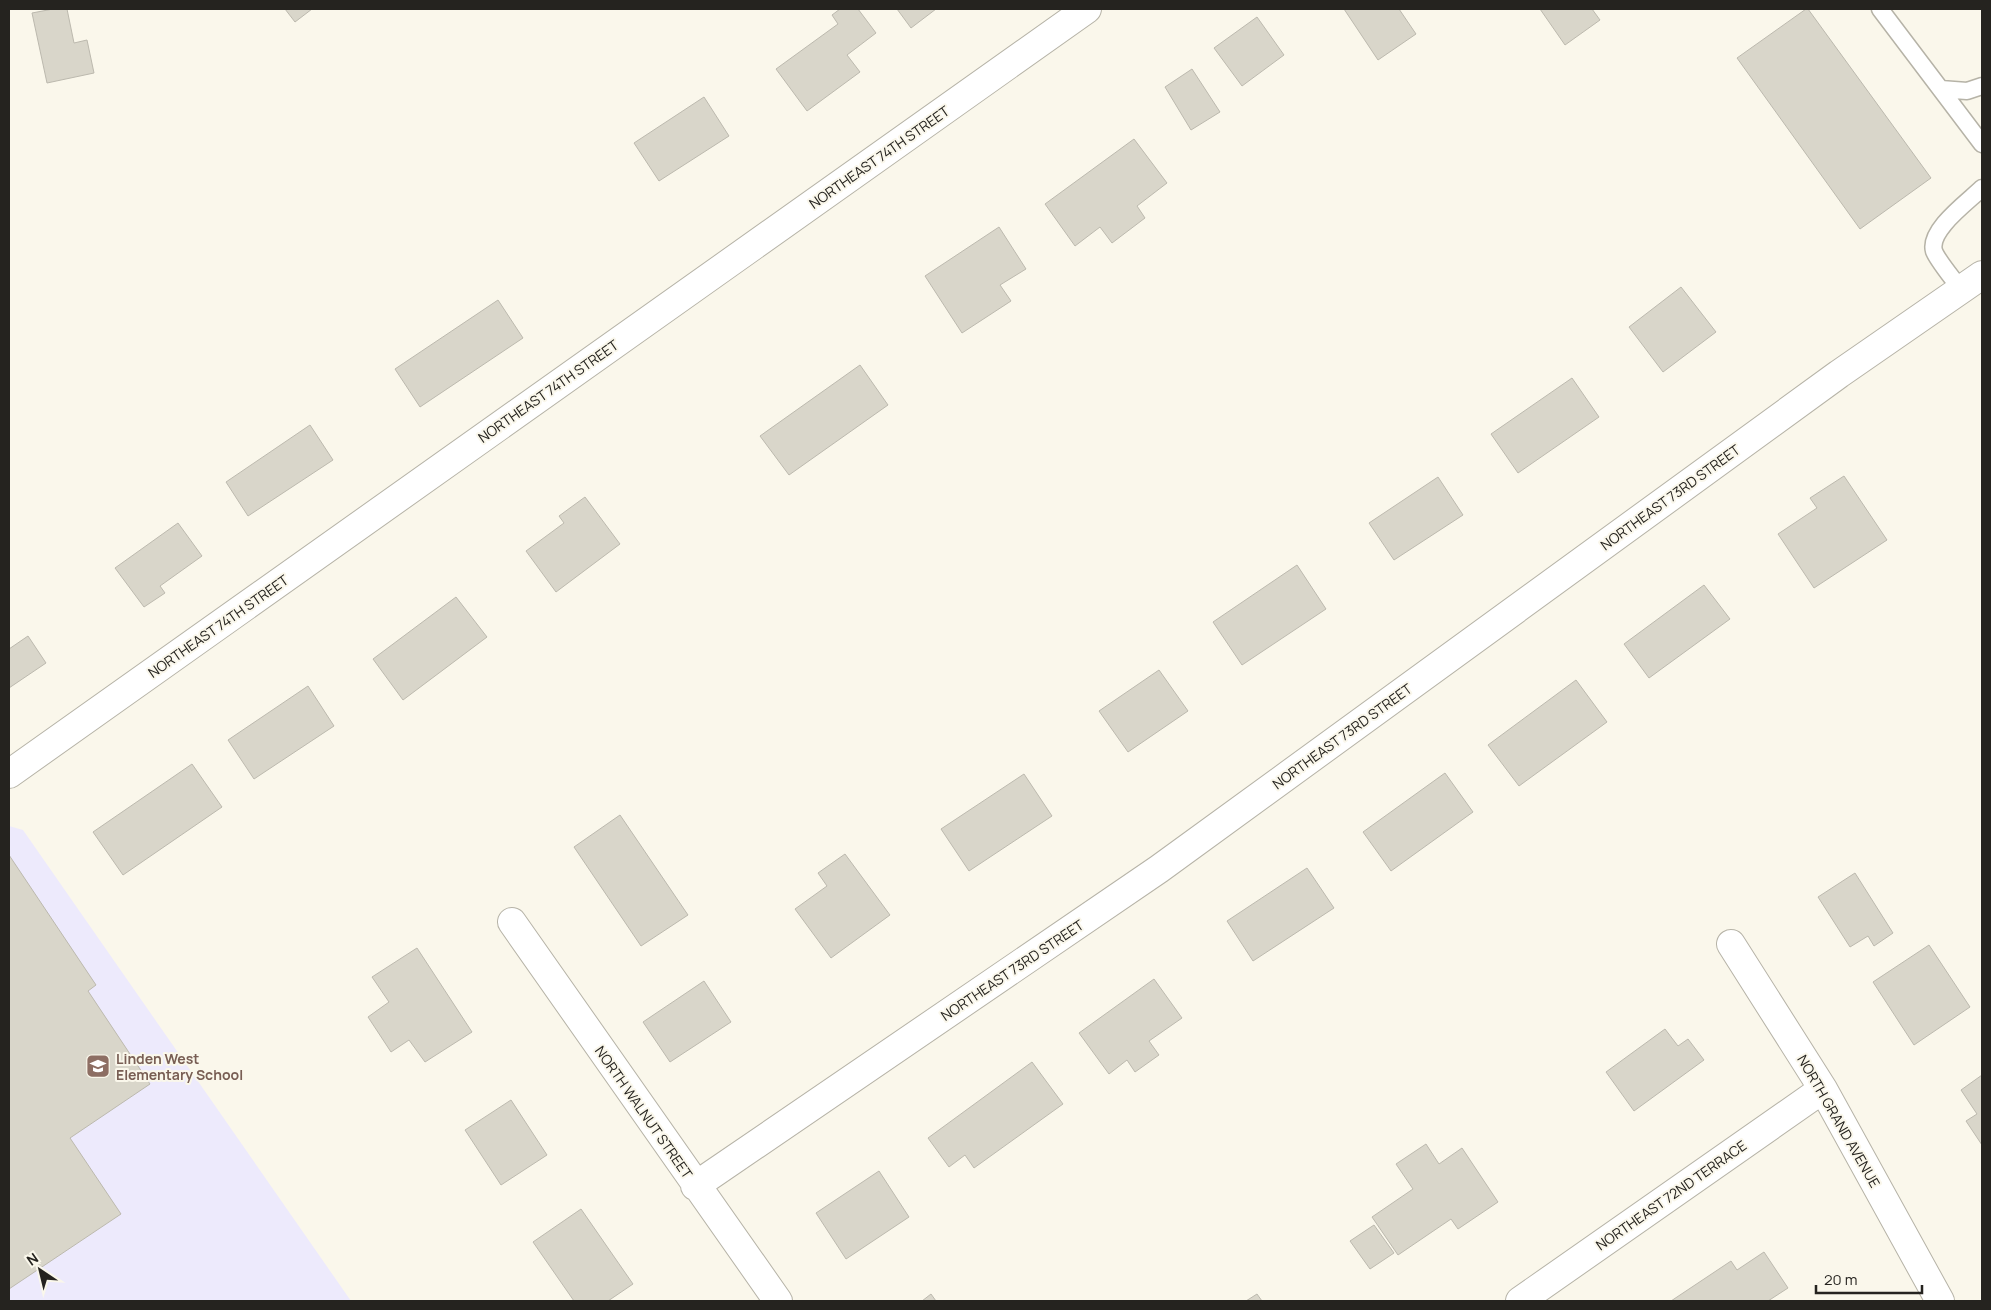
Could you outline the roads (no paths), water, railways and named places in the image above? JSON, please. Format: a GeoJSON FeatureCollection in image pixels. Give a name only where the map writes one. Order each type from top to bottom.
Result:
{"type":"FeatureCollection","features":[{"type":"Feature","properties":{"kind":"street","name":"NORTHEAST 74TH STREET"},"geometry":{"type":"LineString","coordinates":[[9,774],[1087,9]]}},
{"type":"Feature","properties":{"kind":"street","name":"NORTHEAST 73RD STREET"},"geometry":{"type":"LineString","coordinates":[[695,1186],[1159,869],[1831,380],[1972,282]]}},
{"type":"Feature","properties":{"kind":"street","name":"NORTH WALNUT STREET"},"geometry":{"type":"LineString","coordinates":[[512,922],[695,1186],[778,1301]]}},
{"type":"Feature","properties":{"kind":"street","name":"NORTH GRAND AVENUE"},"geometry":{"type":"LineString","coordinates":[[1731,944],[1823,1089],[1940,1301]]}},
{"type":"Feature","properties":{"kind":"street","name":"NORTHEAST 72ND TERRACE"},"geometry":{"type":"LineString","coordinates":[[1520,1301],[1823,1089]]}},
{"type":"Feature","properties":{"kind":"lane"},"geometry":{"type":"LineString","coordinates":[[1880,9],[1982,144]]}},
{"type":"Feature","properties":{"kind":"lane"},"geometry":{"type":"LineString","coordinates":[[1941,89],[1967,91],[1982,86]]}},
{"type":"Feature","properties":{"kind":"lane"},"geometry":{"type":"LineString","coordinates":[[1972,282],[1934,252],[1934,242],[1942,226],[1982,188]]}},
{"type":"Feature","properties":{"kind":"place","name":"Linden West Elementary School"},"geometry":{"type":"Point","coordinates":[98,1066]}}]}
